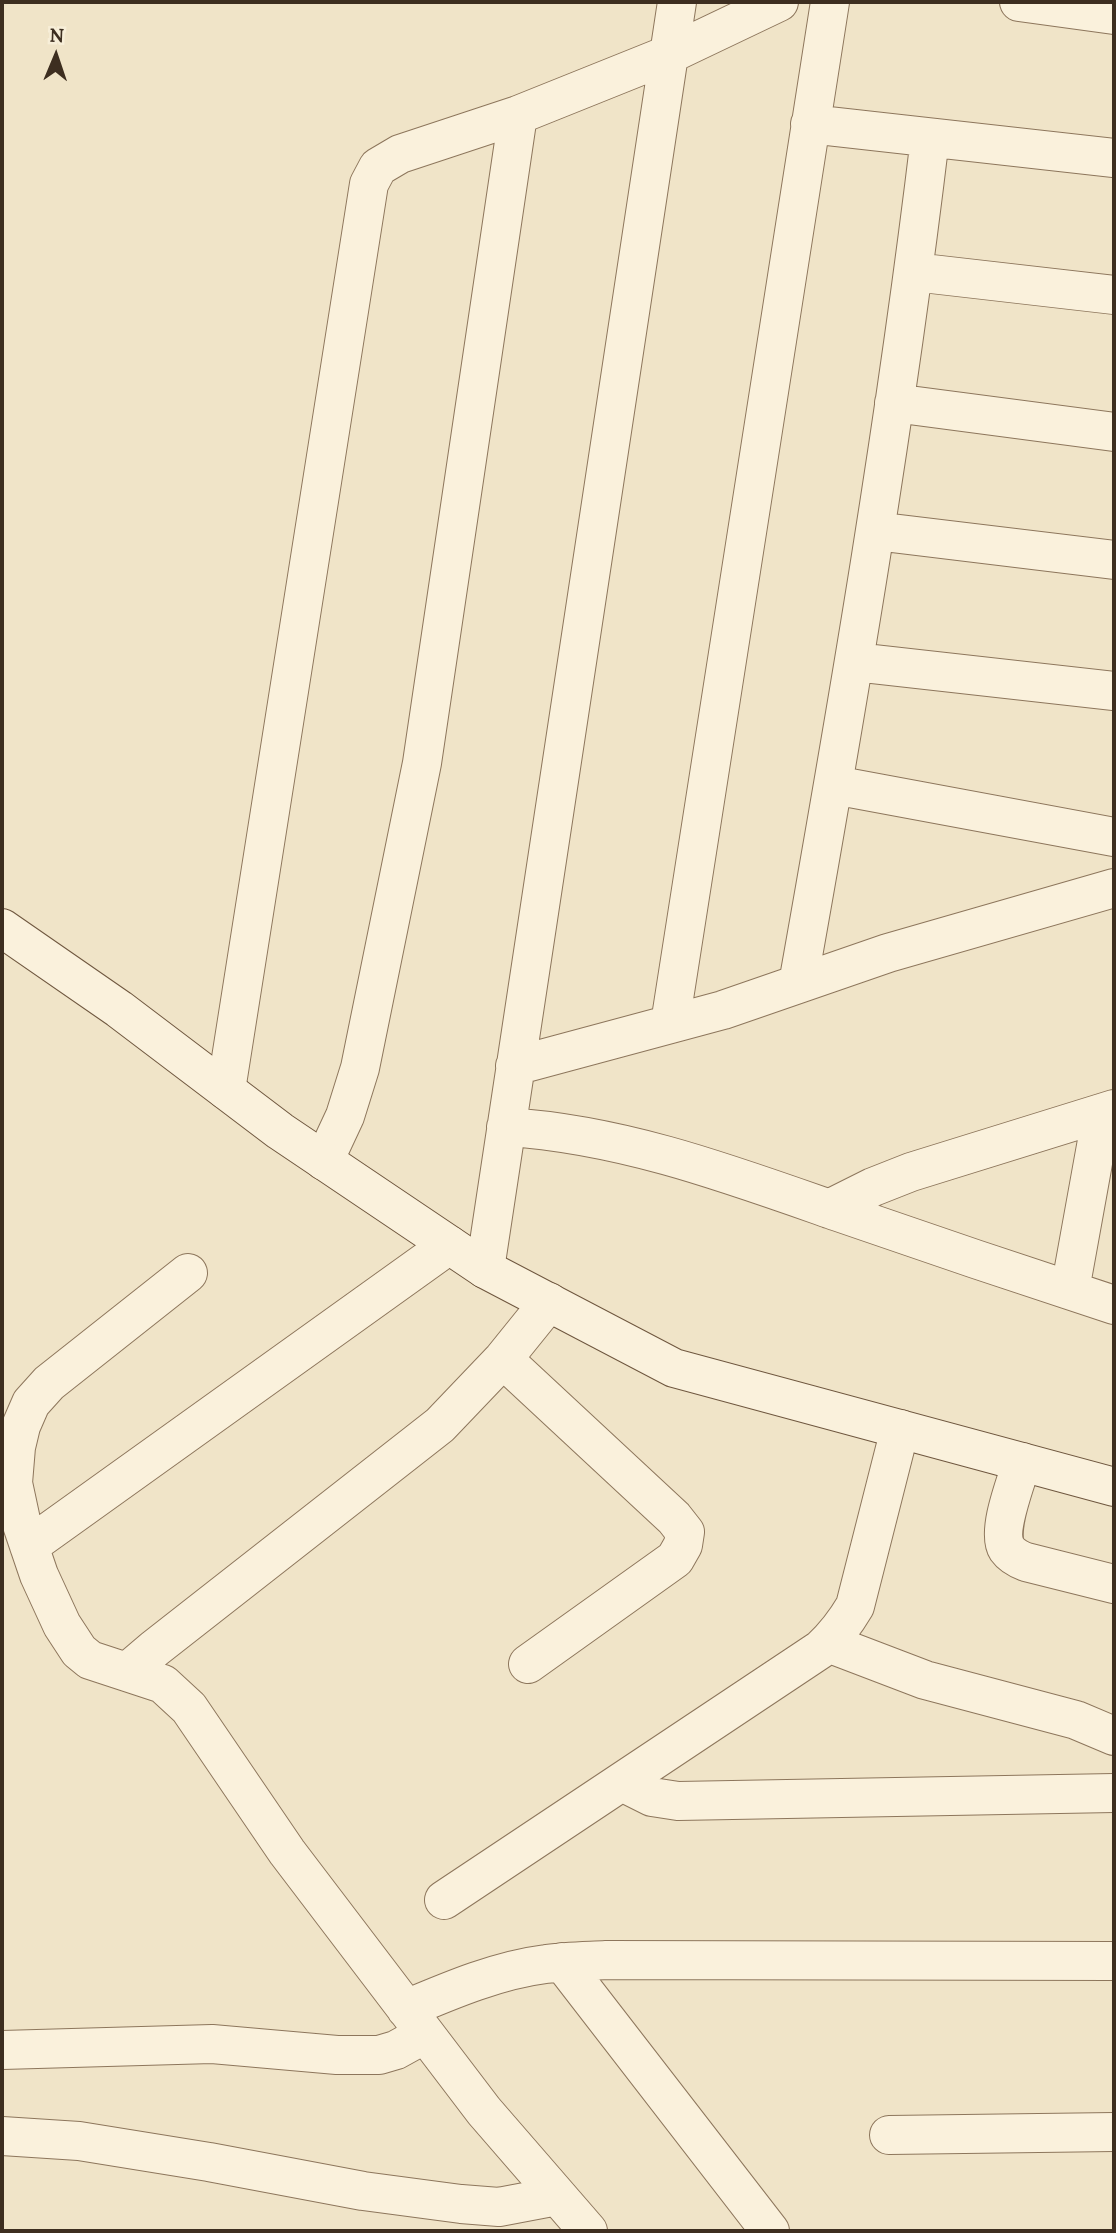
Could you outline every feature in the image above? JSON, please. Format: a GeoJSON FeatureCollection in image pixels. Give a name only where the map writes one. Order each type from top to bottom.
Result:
{"type":"FeatureCollection","features":[{"type":"Feature","properties":{"kind":"street"},"geometry":{"type":"LineString","coordinates":[[485,1269],[677,2]]}},
{"type":"Feature","properties":{"kind":"street"},"geometry":{"type":"LineString","coordinates":[[226,1090],[369,184],[378,167],[400,153],[518,115],[670,54],[779,2]]}},
{"type":"Feature","properties":{"kind":"street"},"geometry":{"type":"LineString","coordinates":[[670,1024],[830,2]]}},
{"type":"Feature","properties":{"kind":"street"},"geometry":{"type":"LineString","coordinates":[[1019,2],[1114,15]]}},
{"type":"Feature","properties":{"kind":"street"},"geometry":{"type":"LineString","coordinates":[[324,1161],[345,1116],[360,1068],[422,763],[518,115]]}},
{"type":"Feature","properties":{"kind":"street"},"geometry":{"type":"LineString","coordinates":[[810,124],[1114,158]]}},
{"type":"Feature","properties":{"kind":"street"},"geometry":{"type":"LineString","coordinates":[[799,984],[855,662],[914,272],[930,138]]}},
{"type":"Feature","properties":{"kind":"street"},"geometry":{"type":"LineString","coordinates":[[914,272],[1114,295]]}},
{"type":"Feature","properties":{"kind":"street"},"geometry":{"type":"LineString","coordinates":[[894,403],[1114,432]]}},
{"type":"Feature","properties":{"kind":"street"},"geometry":{"type":"LineString","coordinates":[[874,531],[1114,559]]}},
{"type":"Feature","properties":{"kind":"street"},"geometry":{"type":"LineString","coordinates":[[855,662],[1114,691]]}},
{"type":"Feature","properties":{"kind":"street"},"geometry":{"type":"LineString","coordinates":[[834,785],[1114,837]]}},
{"type":"Feature","properties":{"kind":"street"},"geometry":{"type":"LineString","coordinates":[[515,1066],[723,1010],[888,953],[1114,888]]}},
{"type":"Feature","properties":{"kind":"street"},"geometry":{"type":"LineString","coordinates":[[2,928],[119,1009],[280,1131],[485,1269],[674,1368],[1114,1487]]}},
{"type":"Feature","properties":{"kind":"street"},"geometry":{"type":"LineString","coordinates":[[829,1209],[873,1186],[911,1172],[1108,1111],[1070,1290]]}},
{"type":"Feature","properties":{"kind":"street"},"geometry":{"type":"LineString","coordinates":[[506,1127],[546,1129],[647,1150],[718,1171],[1114,1305]]}},
{"type":"Feature","properties":{"kind":"street"},"geometry":{"type":"LineString","coordinates":[[29,1546],[449,1245]]}},
{"type":"Feature","properties":{"kind":"street"},"geometry":{"type":"LineString","coordinates":[[188,1273],[49,1383],[31,1403],[18,1436],[13,1483],[22,1525],[40,1575],[62,1625],[79,1651],[90,1660],[163,1684],[189,1708],[287,1852],[484,2111],[587,2231]]}},
{"type":"Feature","properties":{"kind":"street"},"geometry":{"type":"LineString","coordinates":[[127,1672],[440,1424],[503,1359],[549,1302]]}},
{"type":"Feature","properties":{"kind":"street"},"geometry":{"type":"LineString","coordinates":[[503,1359],[674,1518],[685,1532],[683,1545],[676,1559],[528,1664]]}},
{"type":"Feature","properties":{"kind":"street"},"geometry":{"type":"LineString","coordinates":[[443,1900],[828,1643],[844,1626],[855,1606],[900,1429]]}},
{"type":"Feature","properties":{"kind":"street"},"geometry":{"type":"LineString","coordinates":[[1022,1462],[1003,1532],[1006,1547],[1014,1557],[1026,1562],[1114,1584]]}},
{"type":"Feature","properties":{"kind":"street"},"geometry":{"type":"LineString","coordinates":[[828,1643],[925,1680],[1076,1720],[1114,1736]]}},
{"type":"Feature","properties":{"kind":"street"},"geometry":{"type":"LineString","coordinates":[[622,1782],[653,1797],[678,1801],[1114,1793]]}},
{"type":"Feature","properties":{"kind":"street"},"geometry":{"type":"LineString","coordinates":[[2,2050],[212,2044],[338,2055],[379,2055],[396,2050],[416,2021],[498,1974],[562,1962],[1114,1961]]}},
{"type":"Feature","properties":{"kind":"street"},"geometry":{"type":"LineString","coordinates":[[562,1962],[770,2231]]}},
{"type":"Feature","properties":{"kind":"street"},"geometry":{"type":"LineString","coordinates":[[889,2135],[1114,2132]]}},
{"type":"Feature","properties":{"kind":"street"},"geometry":{"type":"LineString","coordinates":[[2,2136],[79,2141],[363,2190],[461,2204],[499,2207],[557,2196]]}}]}
